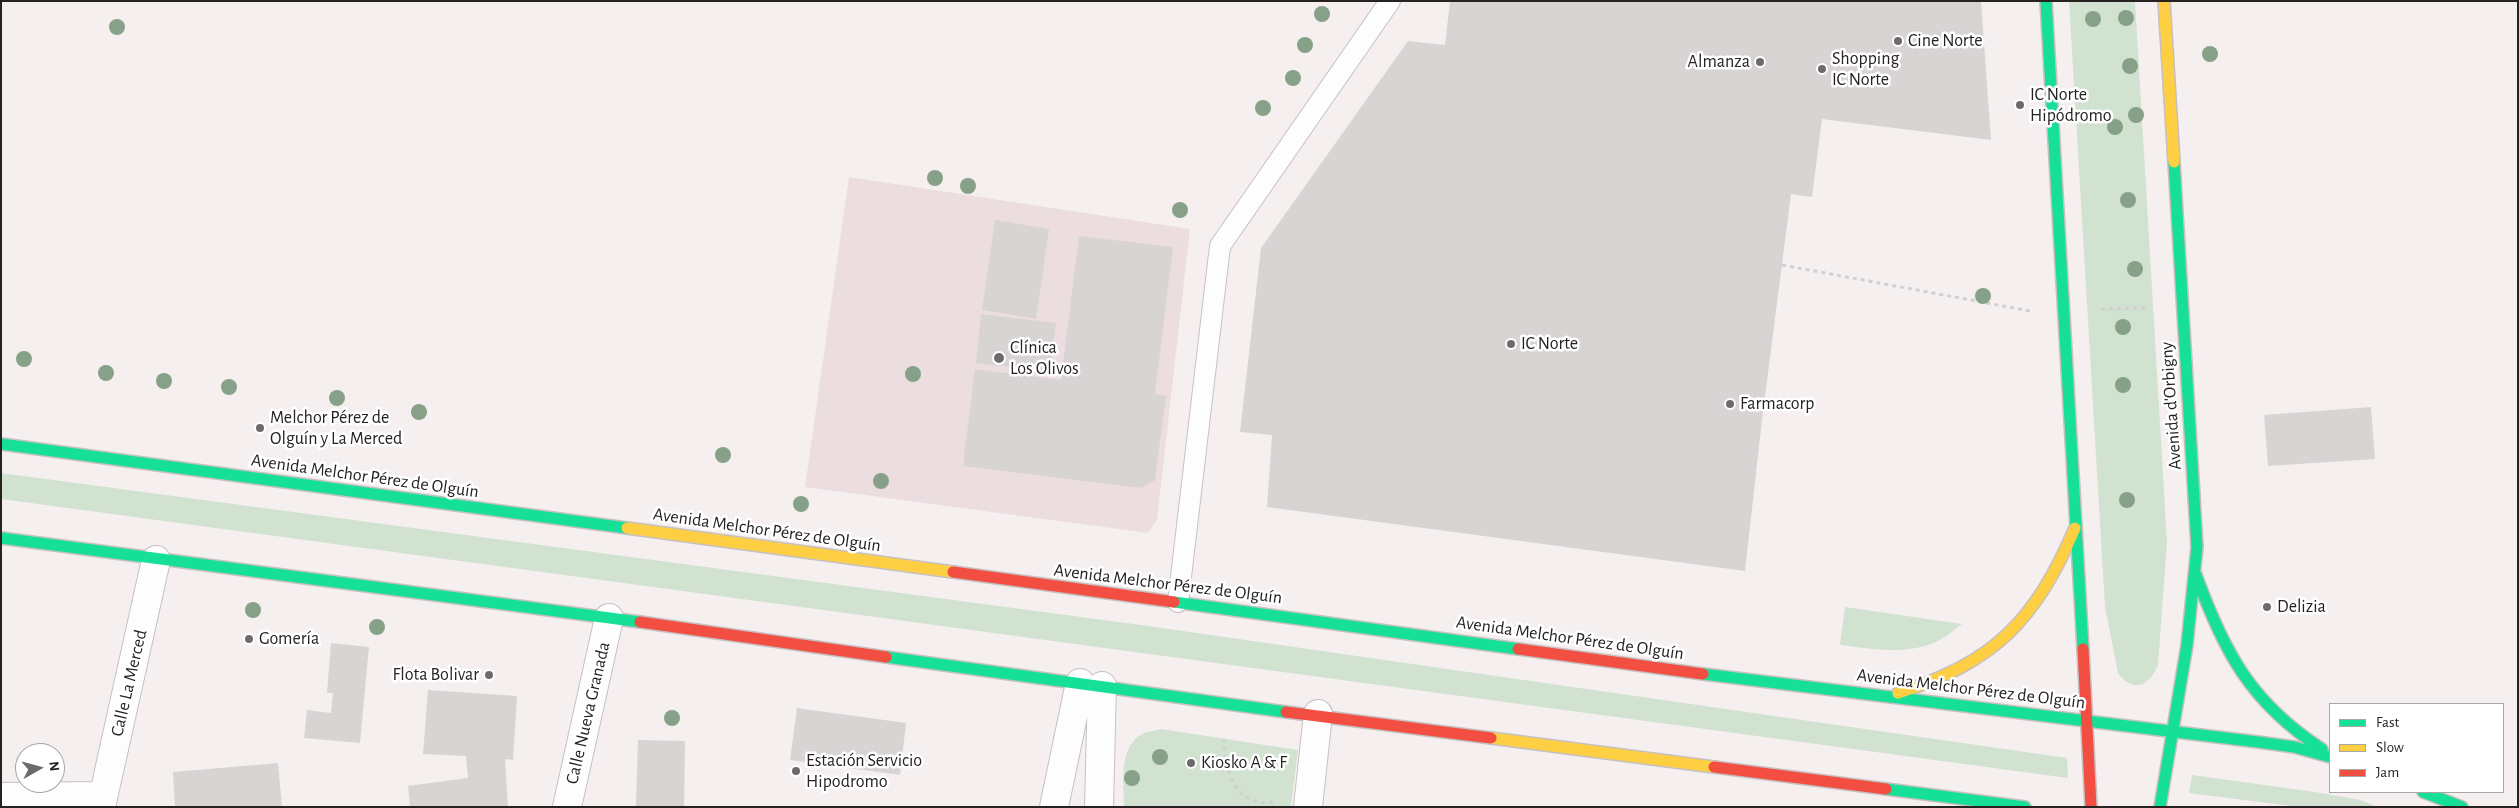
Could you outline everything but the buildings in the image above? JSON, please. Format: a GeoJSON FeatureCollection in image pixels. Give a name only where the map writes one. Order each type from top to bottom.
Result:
{"type":"FeatureCollection","features":[{"type":"Feature","properties":{"kind":"main road"},"geometry":{"type":"LineString","coordinates":[[2046,1],[2091,807]]}},
{"type":"Feature","properties":{"kind":"main road","name":"Avenida d'Orbigny"},"geometry":{"type":"LineString","coordinates":[[2160,807],[2183,682],[2198,546],[2164,1]]}},
{"type":"Feature","properties":{"kind":"main road","name":"Avenida Melchor Pérez de Olguín"},"geometry":{"type":"LineString","coordinates":[[1,444],[1758,681],[2294,748],[2329,756]]}},
{"type":"Feature","properties":{"kind":"main road"},"geometry":{"type":"LineString","coordinates":[[1889,696],[1925,686],[1959,671],[2015,631],[2054,578],[2075,528]]}},
{"type":"Feature","properties":{"kind":"main road"},"geometry":{"type":"LineString","coordinates":[[1,538],[156,560],[544,608],[1091,685],[2025,807]]}},
{"type":"Feature","properties":{"kind":"main road"},"geometry":{"type":"LineString","coordinates":[[2196,576],[2215,628],[2226,650],[2244,678],[2265,703],[2288,725],[2329,755]]}},
{"type":"Feature","properties":{"kind":"main road"},"geometry":{"type":"LineString","coordinates":[[1853,786],[1898,803]]}},
{"type":"Feature","properties":{"kind":"main road"},"geometry":{"type":"LineString","coordinates":[[2426,793],[2462,807]]}},
{"type":"Feature","properties":{"kind":"street","name":"Calle La Merced"},"geometry":{"type":"LineString","coordinates":[[102,802],[156,560]]}},
{"type":"Feature","properties":{"kind":"street","name":"Calle Nueva Granada"},"geometry":{"type":"LineString","coordinates":[[567,807],[609,618]]}},
{"type":"Feature","properties":{"kind":"street"},"geometry":{"type":"LineString","coordinates":[[1054,807],[1091,685]]}},
{"type":"Feature","properties":{"kind":"street"},"geometry":{"type":"LineString","coordinates":[[1091,685],[1099,807]]}},
{"type":"Feature","properties":{"kind":"street"},"geometry":{"type":"LineString","coordinates":[[1309,796],[1318,714]]}},
{"type":"Feature","properties":{"kind":"street"},"geometry":{"type":"LineString","coordinates":[[1,797],[102,802]]}},
{"type":"Feature","properties":{"kind":"lane"},"geometry":{"type":"LineString","coordinates":[[1178,602],[1186,550],[1220,246],[1390,1]]}},
{"type":"Feature","properties":{"kind":"path"},"geometry":{"type":"LineString","coordinates":[[1782,265],[2030,311]]}},
{"type":"Feature","properties":{"kind":"path"},"geometry":{"type":"LineString","coordinates":[[2098,309],[2153,308]]}},
{"type":"Feature","properties":{"kind":"path"},"geometry":{"type":"LineString","coordinates":[[1228,702],[1224,739],[1224,764],[1240,798],[1252,806],[1309,796]]}},
{"type":"Feature","properties":{"kind":"shaded area","name":"Clínica Los Olivos"},"geometry":{"type":"Polygon","coordinates":[[[849,177],[1190,229],[1157,520],[1148,533],[805,487],[849,177]]]}},
{"type":"Feature","properties":{"kind":"green space"},"geometry":{"type":"Polygon","coordinates":[[[2069,1],[2135,1],[2167,542],[2158,665],[2150,678],[2141,685],[2130,684],[2118,673],[2105,607],[2069,1]]]}},
{"type":"Feature","properties":{"kind":"green space"},"geometry":{"type":"Polygon","coordinates":[[[1,473],[1141,625],[2067,758],[2068,778],[1,499],[1,473]]]}},
{"type":"Feature","properties":{"kind":"green space"},"geometry":{"type":"Polygon","coordinates":[[[1845,607],[1962,624],[1940,640],[1916,648],[1891,650],[1840,645],[1845,607]]]}},
{"type":"Feature","properties":{"kind":"green space"},"geometry":{"type":"Polygon","coordinates":[[[1161,729],[1298,750],[1291,807],[1124,807],[1123,777],[1129,748],[1134,740],[1142,734],[1161,729]]]}},
{"type":"Feature","properties":{"kind":"green space"},"geometry":{"type":"Polygon","coordinates":[[[2192,775],[2315,792],[2360,800],[2378,807],[2299,807],[2189,793],[2192,775]]]}},
{"type":"Feature","properties":{"kind":"traffic: fast"},"geometry":{"type":"LineString","coordinates":[[2046,1],[2083,649]]}},
{"type":"Feature","properties":{"kind":"traffic: fast"},"geometry":{"type":"LineString","coordinates":[[2160,807],[2187,645],[2197,547],[2174,162]]}},
{"type":"Feature","properties":{"kind":"traffic: fast"},"geometry":{"type":"LineString","coordinates":[[1,444],[627,528]]}},
{"type":"Feature","properties":{"kind":"traffic: fast"},"geometry":{"type":"LineString","coordinates":[[1,538],[640,622]]}},
{"type":"Feature","properties":{"kind":"traffic: fast"},"geometry":{"type":"LineString","coordinates":[[2196,575],[2229,652],[2243,674],[2276,713],[2322,749]]}},
{"type":"Feature","properties":{"kind":"traffic: fast"},"geometry":{"type":"LineString","coordinates":[[1174,602],[1518,649]]}},
{"type":"Feature","properties":{"kind":"traffic: fast"},"geometry":{"type":"LineString","coordinates":[[886,657],[1286,712]]}},
{"type":"Feature","properties":{"kind":"traffic: fast"},"geometry":{"type":"LineString","coordinates":[[1703,674],[2258,742],[2294,747],[2329,757]]}},
{"type":"Feature","properties":{"kind":"traffic: fast"},"geometry":{"type":"LineString","coordinates":[[1886,789],[2025,807]]}},
{"type":"Feature","properties":{"kind":"traffic: fast"},"geometry":{"type":"LineString","coordinates":[[2426,793],[2462,807]]}},
{"type":"Feature","properties":{"kind":"traffic: slow"},"geometry":{"type":"LineString","coordinates":[[2164,1],[2174,162]]}},
{"type":"Feature","properties":{"kind":"traffic: slow"},"geometry":{"type":"LineString","coordinates":[[627,528],[953,572]]}},
{"type":"Feature","properties":{"kind":"traffic: slow"},"geometry":{"type":"LineString","coordinates":[[1898,693],[1932,681],[1961,667],[1986,652],[2008,634],[2027,613],[2044,589],[2060,561],[2075,528]]}},
{"type":"Feature","properties":{"kind":"traffic: slow"},"geometry":{"type":"LineString","coordinates":[[1491,738],[1714,767]]}},
{"type":"Feature","properties":{"kind":"traffic: jam"},"geometry":{"type":"LineString","coordinates":[[953,572],[1174,602]]}},
{"type":"Feature","properties":{"kind":"traffic: jam"},"geometry":{"type":"LineString","coordinates":[[640,622],[886,657]]}},
{"type":"Feature","properties":{"kind":"traffic: jam"},"geometry":{"type":"LineString","coordinates":[[1518,649],[1703,674]]}},
{"type":"Feature","properties":{"kind":"traffic: jam"},"geometry":{"type":"LineString","coordinates":[[2083,649],[2091,807]]}},
{"type":"Feature","properties":{"kind":"traffic: jam"},"geometry":{"type":"LineString","coordinates":[[1286,712],[1491,738]]}},
{"type":"Feature","properties":{"kind":"traffic: jam"},"geometry":{"type":"LineString","coordinates":[[1714,767],[1886,789]]}},
{"type":"Feature","properties":{"kind":"place","name":"Cine Norte"},"geometry":{"type":"Point","coordinates":[1898,41]}},
{"type":"Feature","properties":{"kind":"place","name":"Almanza"},"geometry":{"type":"Point","coordinates":[1760,62]}},
{"type":"Feature","properties":{"kind":"place","name":"Shopping IC Norte"},"geometry":{"type":"Point","coordinates":[1822,69]}},
{"type":"Feature","properties":{"kind":"place","name":"IC Norte Hipódromo"},"geometry":{"type":"Point","coordinates":[2020,105]}},
{"type":"Feature","properties":{"kind":"place","name":"IC Norte"},"geometry":{"type":"Point","coordinates":[1511,344]}},
{"type":"Feature","properties":{"kind":"place","name":"Clínica Los Olivos"},"geometry":{"type":"Point","coordinates":[999,358]}},
{"type":"Feature","properties":{"kind":"place","name":"Farmacorp"},"geometry":{"type":"Point","coordinates":[1730,404]}},
{"type":"Feature","properties":{"kind":"place","name":"Melchor Pérez de Olguín y La Merced"},"geometry":{"type":"Point","coordinates":[260,428]}},
{"type":"Feature","properties":{"kind":"place","name":"Delizia"},"geometry":{"type":"Point","coordinates":[2267,607]}},
{"type":"Feature","properties":{"kind":"place","name":"Gomería"},"geometry":{"type":"Point","coordinates":[249,639]}},
{"type":"Feature","properties":{"kind":"place","name":"Flota Bolivar"},"geometry":{"type":"Point","coordinates":[489,675]}},
{"type":"Feature","properties":{"kind":"place","name":"Kiosko A & F"},"geometry":{"type":"Point","coordinates":[1191,763]}},
{"type":"Feature","properties":{"kind":"place","name":"Estación Servicio Hipodromo"},"geometry":{"type":"Point","coordinates":[796,771]}}]}
